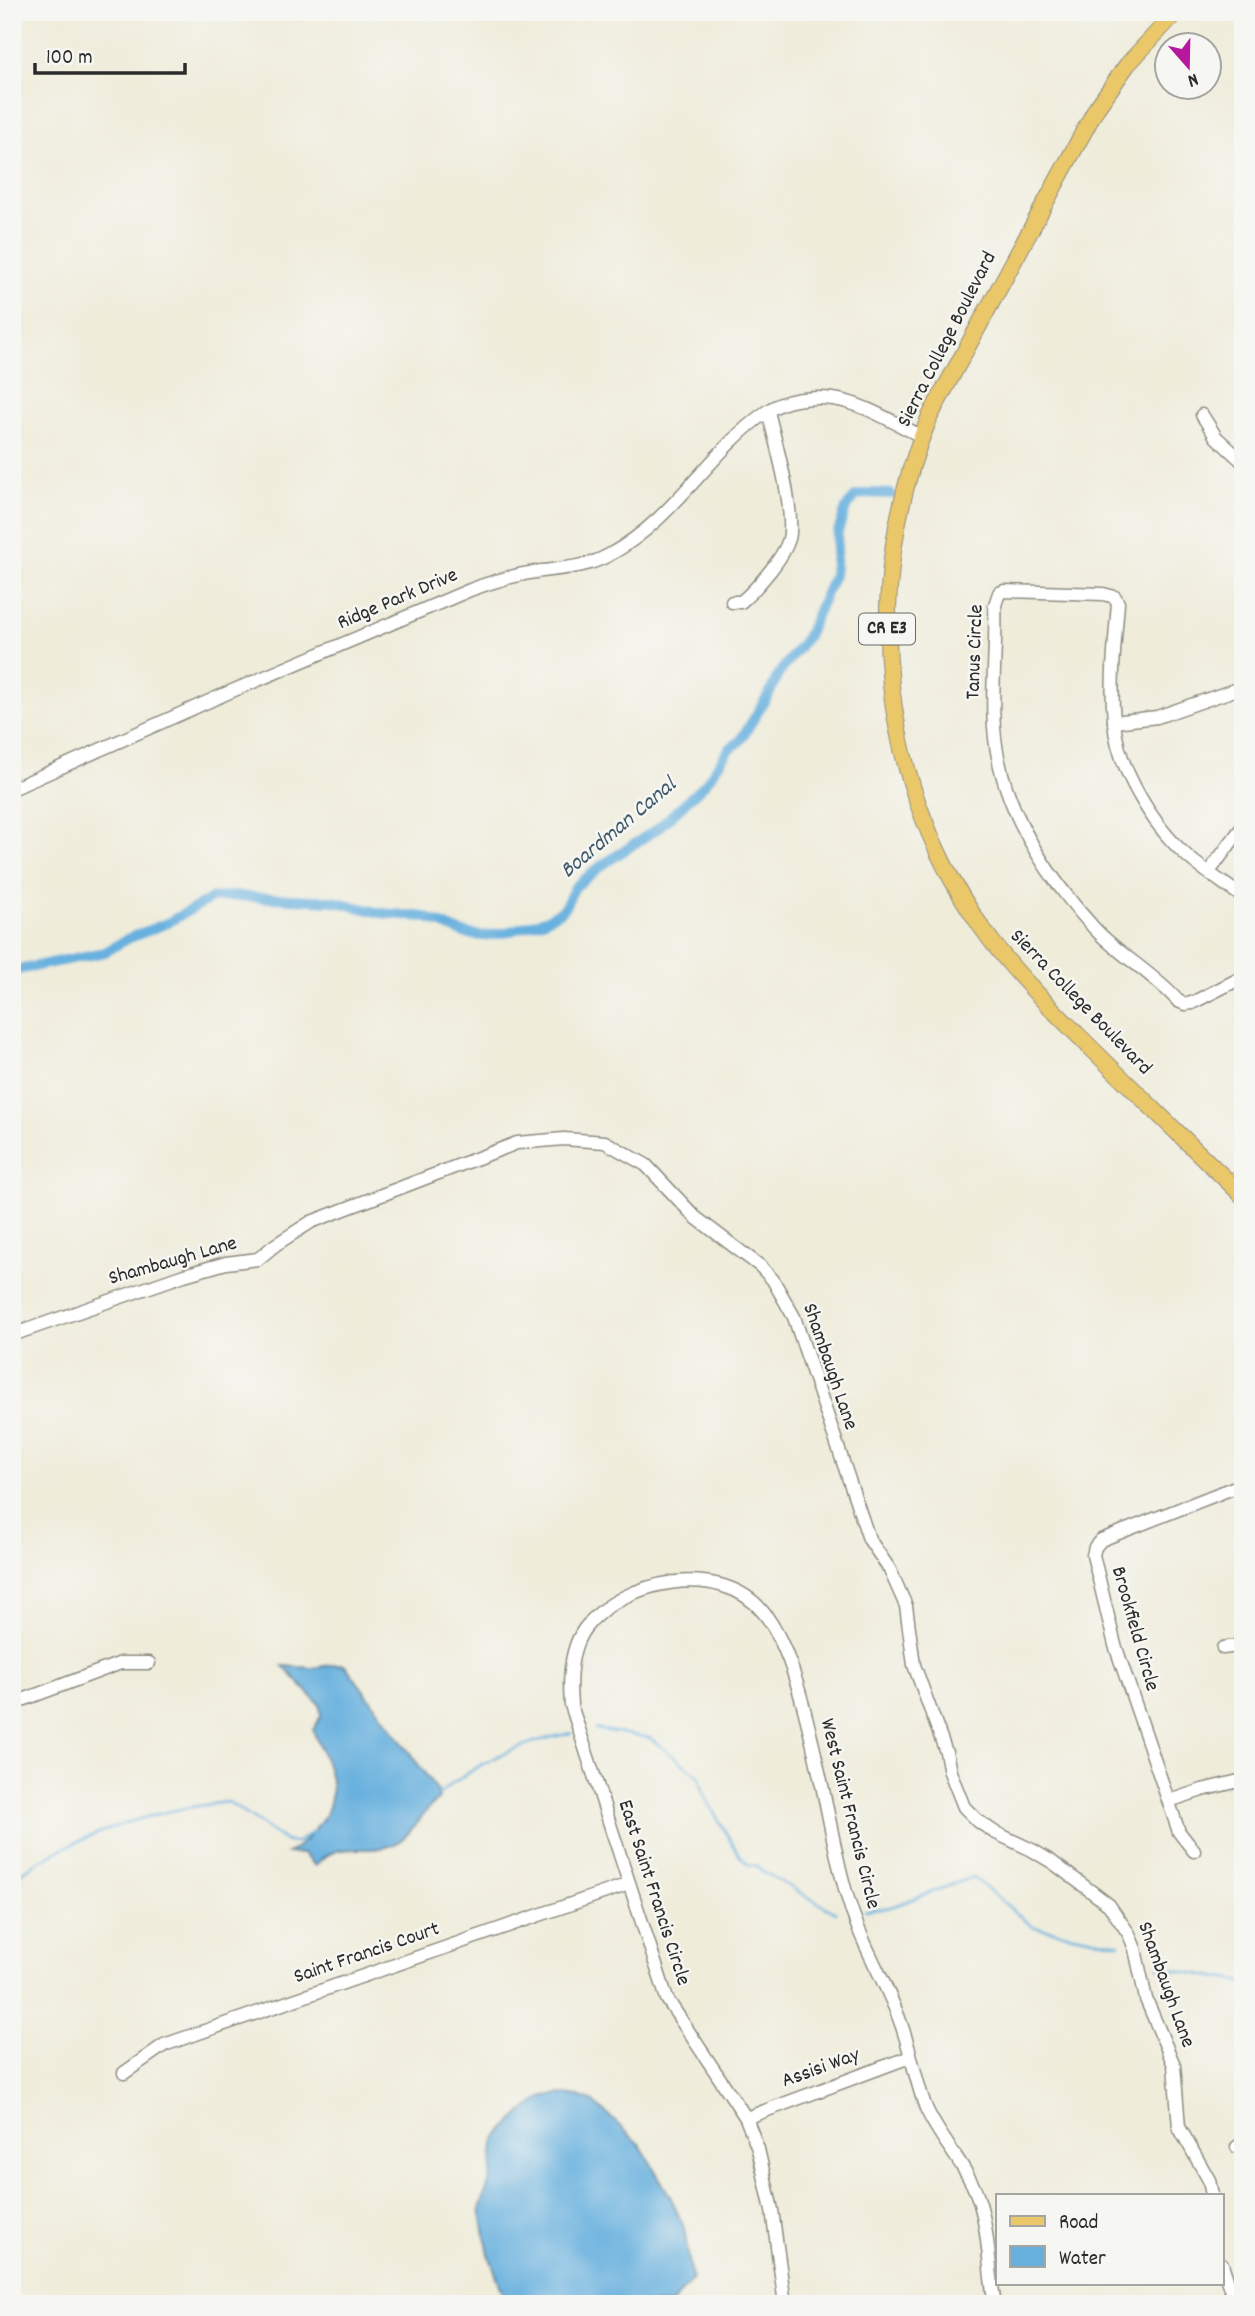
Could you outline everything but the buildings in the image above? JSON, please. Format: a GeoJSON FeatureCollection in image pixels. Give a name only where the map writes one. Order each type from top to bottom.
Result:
{"type":"FeatureCollection","features":[{"type":"Feature","properties":{"kind":"main road","name":"Sierra College Boulevard"},"geometry":{"type":"LineString","coordinates":[[1176,12],[1127,65],[1086,125],[948,379],[921,436],[897,524],[890,571],[887,642],[889,681],[900,743],[929,832],[961,896],[986,933],[1016,971],[1243,1196]]}},
{"type":"Feature","properties":{"kind":"street","name":"Ridge Park Drive"},"geometry":{"type":"LineString","coordinates":[[12,789],[225,694],[470,590],[506,577],[589,564],[610,554],[664,515],[733,442],[768,411],[794,400],[833,399],[858,407],[921,436]]}},
{"type":"Feature","properties":{"kind":"street"},"geometry":{"type":"LineString","coordinates":[[732,602],[740,603],[762,579],[786,548],[790,534],[788,505],[768,411]]}},
{"type":"Feature","properties":{"kind":"street"},"geometry":{"type":"LineString","coordinates":[[1202,415],[1216,437],[1243,462]]}},
{"type":"Feature","properties":{"kind":"street","name":"Tanus Circle"},"geometry":{"type":"LineString","coordinates":[[1243,897],[1186,855],[1170,838],[1138,791],[1122,758],[1114,722],[1118,603],[1115,597],[1103,594],[999,593],[995,605],[993,691],[996,747],[1013,806],[1034,848],[1094,928],[1178,1001],[1192,1003],[1243,977]]}},
{"type":"Feature","properties":{"kind":"street"},"geometry":{"type":"LineString","coordinates":[[1114,722],[1157,717],[1243,687]]}},
{"type":"Feature","properties":{"kind":"street"},"geometry":{"type":"LineString","coordinates":[[1209,872],[1243,826]]}},
{"type":"Feature","properties":{"kind":"street","name":"Shambaugh Lane"},"geometry":{"type":"LineString","coordinates":[[12,1335],[184,1275],[226,1263],[258,1259],[311,1222],[517,1143],[564,1139],[595,1140],[605,1142],[646,1165],[695,1217],[760,1266],[774,1280],[785,1298],[794,1317],[869,1539],[890,1570],[906,1606],[914,1665],[964,1807],[994,1832],[1052,1861],[1109,1905],[1120,1920],[1135,1949],[1146,1998],[1174,2065],[1179,2127],[1209,2180],[1212,2194]]}},
{"type":"Feature","properties":{"kind":"street","name":"Brookfield Circle"},"geometry":{"type":"LineString","coordinates":[[1194,1851],[1183,1840],[1112,1636],[1093,1555],[1101,1540],[1243,1483]]}},
{"type":"Feature","properties":{"kind":"street","name":"West Saint Francis Circle"},"geometry":{"type":"LineString","coordinates":[[643,1590],[671,1582],[699,1580],[722,1584],[763,1611],[780,1636],[804,1708],[848,1899],[901,2022],[927,2110],[941,2137],[972,2182],[980,2203],[995,2304]]}},
{"type":"Feature","properties":{"kind":"street","name":"East Saint Francis Circle"},"geometry":{"type":"LineString","coordinates":[[643,1590],[606,1608],[584,1629],[575,1651],[569,1682],[571,1705],[667,1999],[746,2118],[758,2149],[785,2304]]}},
{"type":"Feature","properties":{"kind":"street"},"geometry":{"type":"LineString","coordinates":[[1223,1648],[1243,1645]]}},
{"type":"Feature","properties":{"kind":"street"},"geometry":{"type":"LineString","coordinates":[[12,1704],[121,1663],[149,1663]]}},
{"type":"Feature","properties":{"kind":"street"},"geometry":{"type":"LineString","coordinates":[[1169,1801],[1243,1780]]}},
{"type":"Feature","properties":{"kind":"street","name":"Saint Francis Court"},"geometry":{"type":"LineString","coordinates":[[124,2073],[164,2045],[629,1884]]}},
{"type":"Feature","properties":{"kind":"street","name":"Assisi Way"},"geometry":{"type":"LineString","coordinates":[[746,2118],[910,2057]]}},
{"type":"Feature","properties":{"kind":"street"},"geometry":{"type":"LineString","coordinates":[[1224,2270],[1235,2304]]}},
{"type":"Feature","properties":{"kind":"water"},"geometry":{"type":"Polygon","coordinates":[[[345,1665],[437,1790],[439,1799],[406,1835],[394,1844],[374,1849],[333,1852],[315,1866],[303,1854],[288,1853],[316,1828],[331,1800],[332,1788],[327,1765],[313,1730],[321,1716],[320,1705],[283,1666],[313,1668],[345,1665]]]}},
{"type":"Feature","properties":{"kind":"water"},"geometry":{"type":"Polygon","coordinates":[[[558,2094],[579,2096],[594,2102],[640,2145],[671,2198],[684,2228],[692,2279],[672,2304],[507,2304],[489,2255],[480,2209],[491,2177],[494,2144],[498,2136],[526,2109],[542,2098],[558,2094]]]}},
{"type":"Feature","properties":{"kind":"waterway","name":"Boardman Canal"},"geometry":{"type":"LineString","coordinates":[[12,971],[105,952],[212,898],[232,896],[333,901],[381,913],[425,917],[463,933],[483,936],[504,933],[545,920],[563,910],[575,887],[601,866],[657,829],[705,784],[729,749],[740,741],[778,675],[807,636],[834,575],[838,532],[846,508],[856,496],[869,493],[891,494]]}},
{"type":"Feature","properties":{"kind":"waterway"},"geometry":{"type":"LineString","coordinates":[[596,1729],[650,1738],[699,1776],[705,1797],[739,1855],[749,1865],[758,1866],[762,1871],[836,1913]]}},
{"type":"Feature","properties":{"kind":"waterway"},"geometry":{"type":"LineString","coordinates":[[438,1795],[469,1772],[500,1755],[534,1742],[571,1733]]}},
{"type":"Feature","properties":{"kind":"waterway"},"geometry":{"type":"LineString","coordinates":[[12,1878],[37,1862],[116,1826],[199,1806],[228,1802],[287,1842],[298,1842],[313,1832]]}},
{"type":"Feature","properties":{"kind":"waterway"},"geometry":{"type":"LineString","coordinates":[[865,1911],[891,1907],[973,1877],[1033,1927],[1119,1944]]}},
{"type":"Feature","properties":{"kind":"waterway"},"geometry":{"type":"LineString","coordinates":[[1158,1967],[1243,1982]]}}]}
